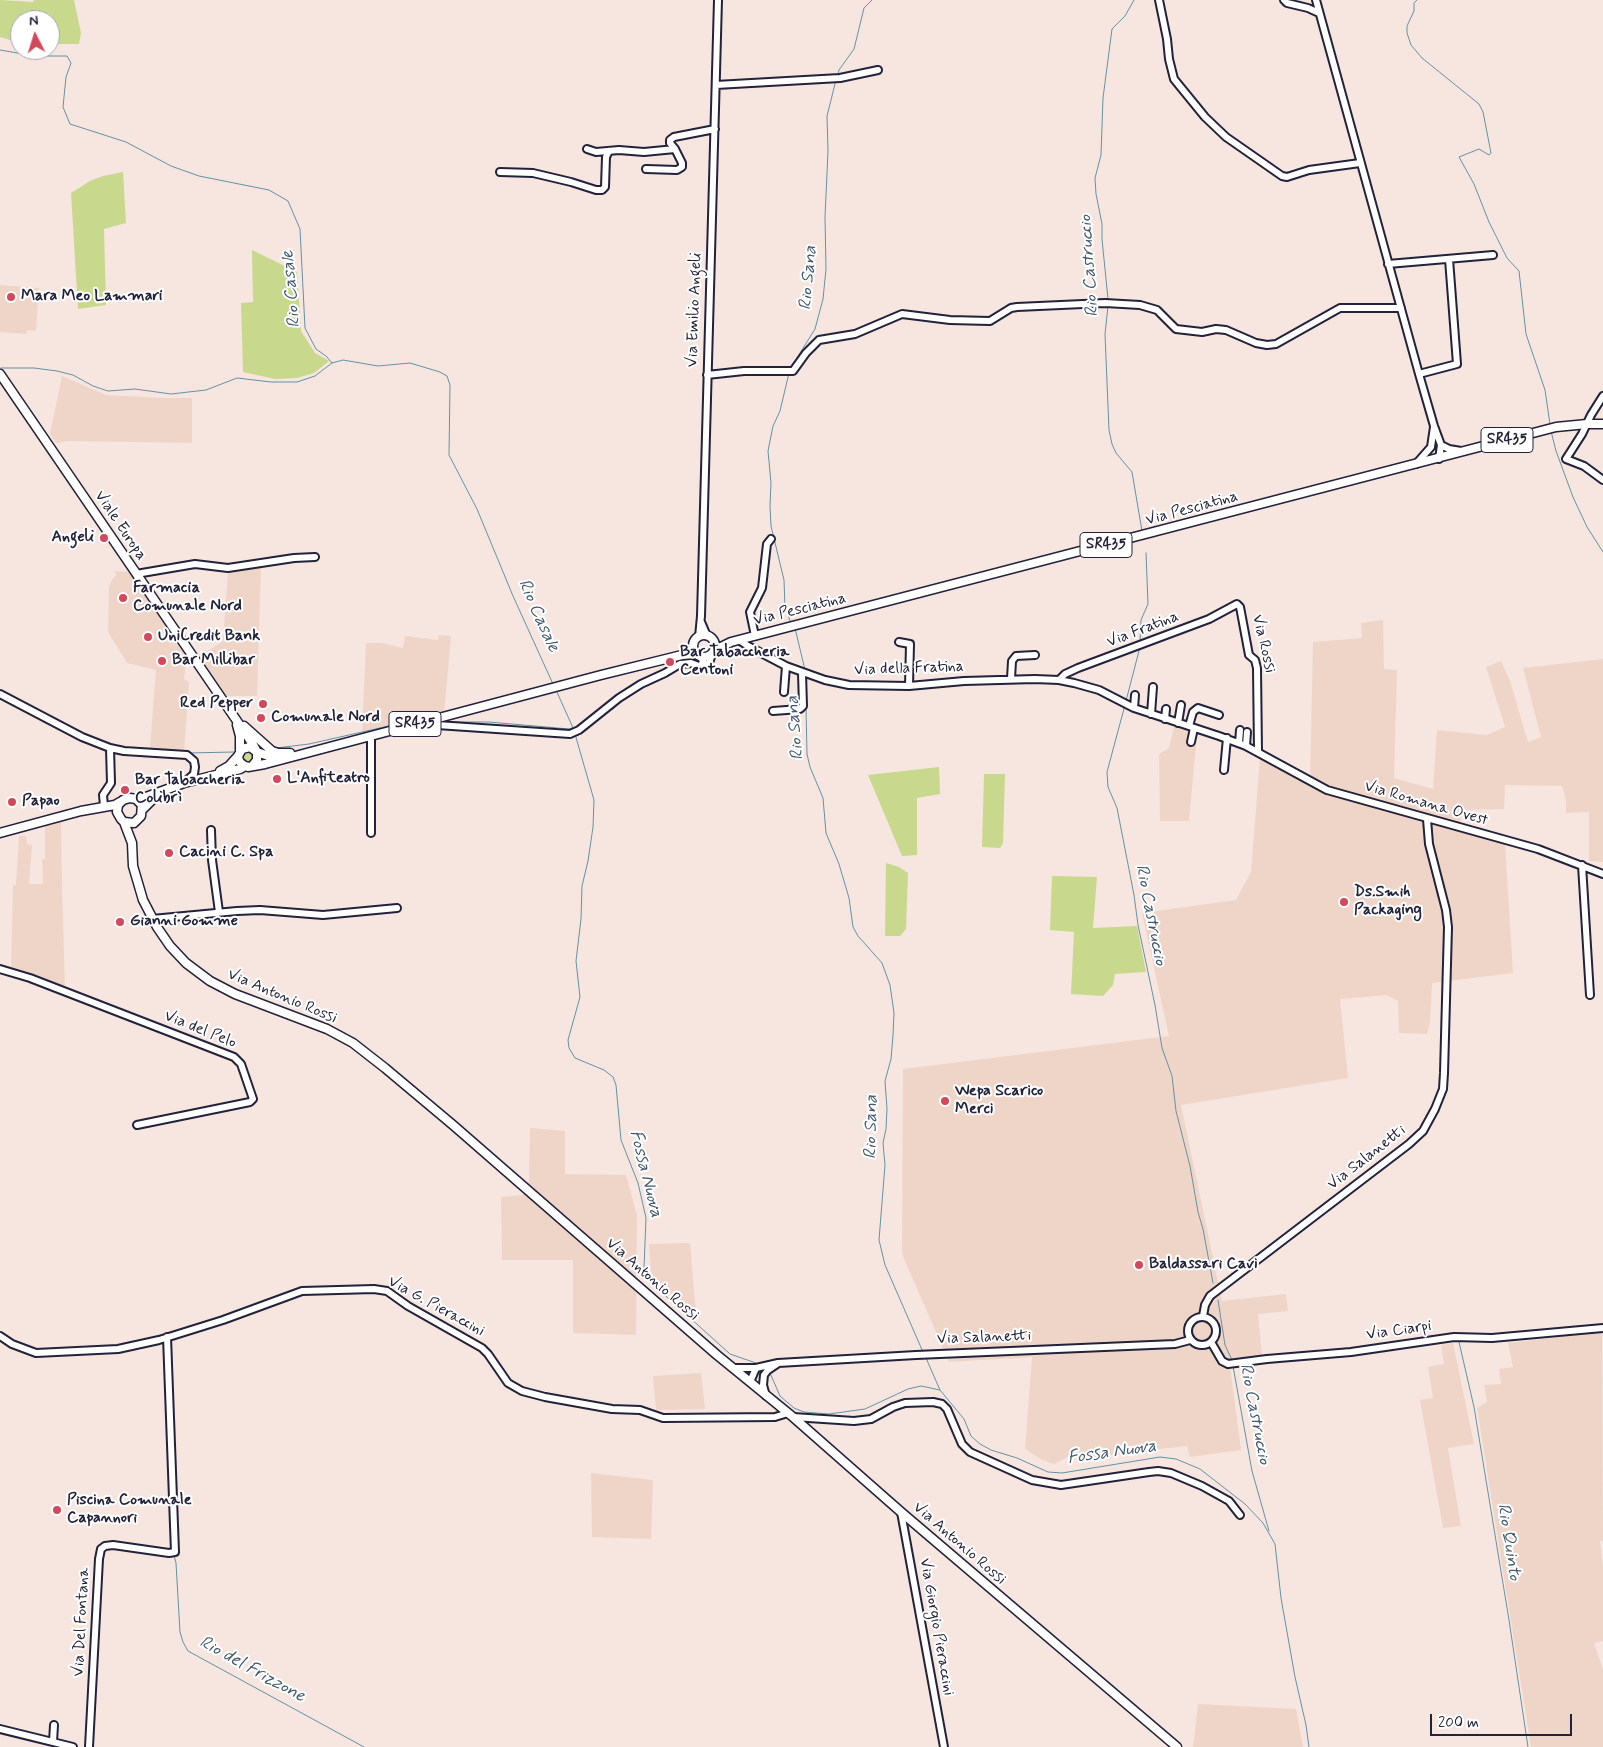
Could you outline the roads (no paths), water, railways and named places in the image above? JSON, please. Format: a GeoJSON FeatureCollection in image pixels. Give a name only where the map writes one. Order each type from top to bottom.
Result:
{"type":"FeatureCollection","features":[{"type":"Feature","properties":{"kind":"main road","name":"Viale Europa"},"geometry":{"type":"LineString","coordinates":[[0,374],[257,752]]}},
{"type":"Feature","properties":{"kind":"main road","name":"Via Pesciatina"},"geometry":{"type":"LineString","coordinates":[[0,833],[104,806],[115,805],[130,798],[136,799],[160,793],[184,783],[216,774],[282,759],[682,655],[697,652],[706,657],[731,642],[1439,459],[1551,428],[1603,424]]}},
{"type":"Feature","properties":{"kind":"main road","name":"Via Pesciatina"},"geometry":{"type":"LineString","coordinates":[[697,652],[695,641],[706,637],[731,642]]}},
{"type":"Feature","properties":{"kind":"main road"},"geometry":{"type":"LineString","coordinates":[[706,637],[713,652]]}},
{"type":"Feature","properties":{"kind":"main road","name":"Viale Europa"},"geometry":{"type":"LineString","coordinates":[[235,718],[272,751],[283,754],[309,752]]}},
{"type":"Feature","properties":{"kind":"main road","name":"Viale Europa"},"geometry":{"type":"LineString","coordinates":[[235,718],[240,736],[239,754]]}},
{"type":"Feature","properties":{"kind":"main road","name":"Via Pesciatina"},"geometry":{"type":"LineString","coordinates":[[216,774],[229,766],[247,747],[253,748],[257,752],[272,758],[282,759]]}},
{"type":"Feature","properties":{"kind":"main road"},"geometry":{"type":"LineString","coordinates":[[239,754],[239,762],[249,766],[257,760],[257,752]]}},
{"type":"Feature","properties":{"kind":"main road","name":"Via Pesciatina"},"geometry":{"type":"LineString","coordinates":[[132,843],[137,821],[143,809],[160,793]]}},
{"type":"Feature","properties":{"kind":"main road"},"geometry":{"type":"LineString","coordinates":[[136,799],[143,809]]}},
{"type":"Feature","properties":{"kind":"main road"},"geometry":{"type":"LineString","coordinates":[[120,802],[117,808],[132,843]]}},
{"type":"Feature","properties":{"kind":"main road"},"geometry":{"type":"LineString","coordinates":[[96,808],[130,823],[137,821]]}},
{"type":"Feature","properties":{"kind":"main road","name":"Via Antonio Rossi"},"geometry":{"type":"LineString","coordinates":[[132,843],[136,879],[152,919],[164,938],[192,969],[210,981],[243,997],[328,1029],[385,1068],[901,1512],[1178,1747]]}},
{"type":"Feature","properties":{"kind":"street","name":"Via Emilio Angeli"},"geometry":{"type":"LineString","coordinates":[[706,637],[701,621],[718,0]]}},
{"type":"Feature","properties":{"kind":"street"},"geometry":{"type":"LineString","coordinates":[[1159,0],[1167,38],[1168,59],[1174,78],[1205,117],[1226,137],[1282,176],[1287,177],[1309,170],[1360,162]]}},
{"type":"Feature","properties":{"kind":"street"},"geometry":{"type":"LineString","coordinates":[[1284,0],[1287,3],[1320,13]]}},
{"type":"Feature","properties":{"kind":"street"},"geometry":{"type":"LineString","coordinates":[[1316,0],[1388,264],[1441,445],[1439,459]]}},
{"type":"Feature","properties":{"kind":"street"},"geometry":{"type":"LineString","coordinates":[[716,85],[837,78],[878,70]]}},
{"type":"Feature","properties":{"kind":"street"},"geometry":{"type":"LineString","coordinates":[[646,169],[677,170],[682,167],[682,163],[670,140],[674,137],[715,129]]}},
{"type":"Feature","properties":{"kind":"street"},"geometry":{"type":"LineString","coordinates":[[587,149],[596,152],[620,150],[644,152],[675,149]]}},
{"type":"Feature","properties":{"kind":"street"},"geometry":{"type":"LineString","coordinates":[[500,172],[533,173],[602,190],[605,187],[606,157],[609,151]]}},
{"type":"Feature","properties":{"kind":"street"},"geometry":{"type":"LineString","coordinates":[[1388,264],[1493,255]]}},
{"type":"Feature","properties":{"kind":"street"},"geometry":{"type":"LineString","coordinates":[[1419,374],[1452,367],[1456,364],[1449,259]]}},
{"type":"Feature","properties":{"kind":"street"},"geometry":{"type":"LineString","coordinates":[[707,375],[744,371],[790,371],[819,340],[855,334],[902,314],[950,320],[990,321],[1011,308],[1017,307],[1104,304],[1140,305],[1157,310],[1176,329],[1196,332],[1216,329],[1226,330],[1256,343],[1266,345],[1280,342],[1340,308],[1401,308]]}},
{"type":"Feature","properties":{"kind":"street"},"geometry":{"type":"LineString","coordinates":[[1603,396],[1566,459],[1584,466],[1603,480]]}},
{"type":"Feature","properties":{"kind":"street"},"geometry":{"type":"LineString","coordinates":[[1416,465],[1431,447],[1434,426]]}},
{"type":"Feature","properties":{"kind":"street"},"geometry":{"type":"LineString","coordinates":[[1441,445],[1449,449],[1466,451]]}},
{"type":"Feature","properties":{"kind":"street"},"geometry":{"type":"LineString","coordinates":[[1431,447],[1439,459]]}},
{"type":"Feature","properties":{"kind":"street"},"geometry":{"type":"LineString","coordinates":[[755,636],[750,612],[762,588],[767,544],[770,539]]}},
{"type":"Feature","properties":{"kind":"street"},"geometry":{"type":"LineString","coordinates":[[136,574],[195,564],[228,568],[294,558],[315,557]]}},
{"type":"Feature","properties":{"kind":"street","name":"Via Fratina"},"geometry":{"type":"LineString","coordinates":[[1059,680],[1065,674],[1078,668],[1210,619],[1236,604]]}},
{"type":"Feature","properties":{"kind":"street","name":"Via Rossi"},"geometry":{"type":"LineString","coordinates":[[1236,604],[1240,607],[1249,655],[1255,660],[1257,668],[1258,752]]}},
{"type":"Feature","properties":{"kind":"street","name":"Via della Fratina"},"geometry":{"type":"LineString","coordinates":[[740,640],[786,666],[805,674],[849,685],[909,686],[964,680],[1059,680]]}},
{"type":"Feature","properties":{"kind":"street"},"geometry":{"type":"LineString","coordinates":[[899,642],[910,644],[909,686]]}},
{"type":"Feature","properties":{"kind":"street"},"geometry":{"type":"LineString","coordinates":[[697,652],[703,662],[701,666]]}},
{"type":"Feature","properties":{"kind":"street"},"geometry":{"type":"LineString","coordinates":[[430,720],[433,724],[437,725],[573,732],[640,684],[680,664],[691,663],[701,666],[709,663],[713,652]]}},
{"type":"Feature","properties":{"kind":"street"},"geometry":{"type":"LineString","coordinates":[[1011,679],[1012,661],[1016,656],[1035,655]]}},
{"type":"Feature","properties":{"kind":"street"},"geometry":{"type":"LineString","coordinates":[[784,692],[786,666]]}},
{"type":"Feature","properties":{"kind":"street"},"geometry":{"type":"LineString","coordinates":[[773,711],[800,709],[803,706],[805,674]]}},
{"type":"Feature","properties":{"kind":"street","name":"Via Romana Ovest"},"geometry":{"type":"LineString","coordinates":[[1059,680],[1099,690],[1151,714],[1227,738],[1258,752],[1327,790],[1538,849],[1603,874]]}},
{"type":"Feature","properties":{"kind":"street"},"geometry":{"type":"LineString","coordinates":[[1151,714],[1153,687]]}},
{"type":"Feature","properties":{"kind":"street"},"geometry":{"type":"LineString","coordinates":[[0,694],[82,736],[110,748],[124,751],[187,755],[194,761],[195,767],[194,774],[184,783]]}},
{"type":"Feature","properties":{"kind":"street"},"geometry":{"type":"LineString","coordinates":[[1128,705],[1135,695]]}},
{"type":"Feature","properties":{"kind":"street"},"geometry":{"type":"LineString","coordinates":[[1178,723],[1181,705]]}},
{"type":"Feature","properties":{"kind":"street"},"geometry":{"type":"LineString","coordinates":[[1191,742],[1193,712],[1198,708],[1219,715]]}},
{"type":"Feature","properties":{"kind":"street"},"geometry":{"type":"LineString","coordinates":[[1165,719],[1166,709]]}},
{"type":"Feature","properties":{"kind":"street"},"geometry":{"type":"LineString","coordinates":[[1239,743],[1244,731],[1246,746]]}},
{"type":"Feature","properties":{"kind":"street"},"geometry":{"type":"LineString","coordinates":[[371,833],[372,736]]}},
{"type":"Feature","properties":{"kind":"street"},"geometry":{"type":"LineString","coordinates":[[1224,770],[1227,738]]}},
{"type":"Feature","properties":{"kind":"street"},"geometry":{"type":"LineString","coordinates":[[104,806],[103,795],[111,783],[110,748]]}},
{"type":"Feature","properties":{"kind":"street","name":"Via Salanetti"},"geometry":{"type":"LineString","coordinates":[[1203,1316],[1205,1305],[1210,1296],[1409,1144],[1423,1131],[1435,1109],[1443,1089],[1448,926],[1446,910],[1429,844],[1427,818]]}},
{"type":"Feature","properties":{"kind":"street"},"geometry":{"type":"LineString","coordinates":[[211,830],[212,860],[219,912]]}},
{"type":"Feature","properties":{"kind":"street"},"geometry":{"type":"LineString","coordinates":[[1582,865],[1590,995]]}},
{"type":"Feature","properties":{"kind":"street"},"geometry":{"type":"LineString","coordinates":[[152,919],[260,910],[323,915],[397,908]]}},
{"type":"Feature","properties":{"kind":"street","name":"Via del Pelo"},"geometry":{"type":"LineString","coordinates":[[0,969],[47,984],[234,1057],[241,1064],[254,1099],[250,1102],[137,1125]]}},
{"type":"Feature","properties":{"kind":"street","name":"Via G. Pieraccini"},"geometry":{"type":"LineString","coordinates":[[0,1336],[12,1344],[36,1353],[118,1349],[223,1320],[302,1291],[374,1289],[387,1291],[408,1306],[482,1348],[508,1383],[522,1391],[612,1409],[640,1410],[663,1418],[775,1417],[790,1415],[854,1421],[871,1419],[905,1403],[933,1402],[942,1404],[947,1409],[962,1444],[970,1452],[1032,1480],[1061,1485],[1148,1472],[1171,1473],[1202,1486],[1229,1501],[1240,1515]]}},
{"type":"Feature","properties":{"kind":"street"},"geometry":{"type":"LineString","coordinates":[[1203,1316],[1212,1320],[1215,1324],[1216,1334],[1211,1342],[1202,1346],[1190,1340],[1188,1326],[1194,1318],[1203,1316]]}},
{"type":"Feature","properties":{"kind":"street","name":"Via Ciarpi"},"geometry":{"type":"LineString","coordinates":[[1211,1342],[1222,1361],[1233,1364],[1267,1359],[1351,1352],[1454,1337],[1492,1338],[1603,1328]]}},
{"type":"Feature","properties":{"kind":"street","name":"Via Del Fontana"},"geometry":{"type":"LineString","coordinates":[[89,1747],[98,1559],[101,1549],[113,1545],[173,1552],[167,1337]]}},
{"type":"Feature","properties":{"kind":"street","name":"Via Salanetti"},"geometry":{"type":"LineString","coordinates":[[733,1368],[756,1368],[778,1363],[934,1354],[1175,1344],[1190,1340]]}},
{"type":"Feature","properties":{"kind":"street"},"geometry":{"type":"LineString","coordinates":[[750,1382],[764,1375],[778,1363]]}},
{"type":"Feature","properties":{"kind":"street"},"geometry":{"type":"LineString","coordinates":[[750,1382],[756,1368]]}},
{"type":"Feature","properties":{"kind":"street"},"geometry":{"type":"LineString","coordinates":[[764,1375],[763,1385],[766,1396]]}},
{"type":"Feature","properties":{"kind":"street","name":"Via Giorgio Pieraccini"},"geometry":{"type":"LineString","coordinates":[[901,1512],[944,1747]]}},
{"type":"Feature","properties":{"kind":"street"},"geometry":{"type":"LineString","coordinates":[[53,1742],[54,1725]]}},
{"type":"Feature","properties":{"kind":"street"},"geometry":{"type":"LineString","coordinates":[[0,1729],[72,1747]]}},
{"type":"Feature","properties":{"kind":"waterway","name":"Rio Sana"},"geometry":{"type":"LineString","coordinates":[[837,77],[839,70],[854,49],[864,8],[872,0]]}},
{"type":"Feature","properties":{"kind":"waterway","name":"Rio Castruccio"},"geometry":{"type":"LineString","coordinates":[[1108,299],[1102,224],[1095,178],[1101,155],[1103,98],[1112,29],[1125,16],[1134,0]]}},
{"type":"Feature","properties":{"kind":"waterway"},"geometry":{"type":"LineString","coordinates":[[1417,0],[1414,3],[1414,11],[1407,26],[1411,45],[1422,58],[1479,104],[1483,112],[1491,153],[1489,155],[1479,149],[1459,157],[1474,184],[1489,222],[1507,258],[1519,271],[1526,334],[1545,390],[1550,424]]}},
{"type":"Feature","properties":{"kind":"waterway","name":"Rio Casale"},"geometry":{"type":"LineString","coordinates":[[0,50],[35,56],[67,56],[71,63],[66,77],[63,107],[70,124],[126,142],[171,166],[199,176],[269,190],[288,201],[300,229],[305,328],[316,349],[332,363],[343,360],[378,366],[410,363],[447,376],[450,385],[449,455],[477,509],[513,596],[553,684]]}},
{"type":"Feature","properties":{"kind":"waterway","name":"Rio Sana"},"geometry":{"type":"LineString","coordinates":[[790,369],[815,329],[823,299],[826,269],[827,116],[836,80]]}},
{"type":"Feature","properties":{"kind":"waterway","name":"Rio Castruccio"},"geometry":{"type":"LineString","coordinates":[[1108,306],[1105,334],[1109,430],[1116,453],[1132,472],[1142,531]]}},
{"type":"Feature","properties":{"kind":"waterway"},"geometry":{"type":"LineString","coordinates":[[1,368],[34,368],[57,371],[73,375],[93,386],[108,391],[135,389],[171,394],[206,390],[237,378],[271,382],[297,382],[315,376],[332,363]]}},
{"type":"Feature","properties":{"kind":"waterway","name":"Rio Sana"},"geometry":{"type":"LineString","coordinates":[[789,373],[780,411],[773,426],[768,451],[771,483],[771,526],[784,580],[785,608],[791,623]]}},
{"type":"Feature","properties":{"kind":"waterway"},"geometry":{"type":"LineString","coordinates":[[1551,431],[1556,451],[1573,497],[1587,527],[1603,552]]}},
{"type":"Feature","properties":{"kind":"waterway","name":"Rio Castruccio"},"geometry":{"type":"LineString","coordinates":[[1140,643],[1141,620],[1148,604],[1146,553]]}},
{"type":"Feature","properties":{"kind":"waterway","name":"Rio Sana"},"geometry":{"type":"LineString","coordinates":[[795,628],[805,670]]}},
{"type":"Feature","properties":{"kind":"waterway","name":"Rio Castruccio"},"geometry":{"type":"LineString","coordinates":[[1126,701],[1140,647]]}},
{"type":"Feature","properties":{"kind":"waterway","name":"Rio Casale"},"geometry":{"type":"LineString","coordinates":[[556,690],[574,730]]}},
{"type":"Feature","properties":{"kind":"waterway"},"geometry":{"type":"LineString","coordinates":[[3,692],[76,730]]}},
{"type":"Feature","properties":{"kind":"waterway","name":"Rio Castruccio"},"geometry":{"type":"LineString","coordinates":[[1125,705],[1107,772],[1108,787],[1117,808],[1162,1048],[1172,1076],[1176,1111],[1190,1166],[1213,1283]]}},
{"type":"Feature","properties":{"kind":"waterway","name":"Rio Sana"},"geometry":{"type":"LineString","coordinates":[[806,707],[807,754],[810,767],[823,798],[826,833],[839,864],[849,898],[853,927],[858,936],[882,963],[890,985],[894,1013],[891,1059],[885,1081],[887,1109],[883,1143],[885,1165],[879,1240],[885,1265],[923,1352]]}},
{"type":"Feature","properties":{"kind":"waterway"},"geometry":{"type":"LineString","coordinates":[[276,748],[309,744],[433,716]]}},
{"type":"Feature","properties":{"kind":"waterway"},"geometry":{"type":"LineString","coordinates":[[440,722],[489,722],[572,728]]}},
{"type":"Feature","properties":{"kind":"waterway","name":"Fossa Nuova"},"geometry":{"type":"LineString","coordinates":[[575,734],[594,800],[593,827],[582,886],[581,919],[576,961],[580,997],[568,1040],[569,1048],[575,1058],[604,1070],[613,1077],[616,1085],[621,1140],[638,1183],[646,1218],[644,1268],[649,1281],[730,1354],[756,1363]]}},
{"type":"Feature","properties":{"kind":"waterway"},"geometry":{"type":"LineString","coordinates":[[189,753],[234,752]]}},
{"type":"Feature","properties":{"kind":"waterway","name":"Rio Castruccio"},"geometry":{"type":"LineString","coordinates":[[1218,1300],[1225,1345],[1232,1360]]}},
{"type":"Feature","properties":{"kind":"waterway","name":"Rio Quinto"},"geometry":{"type":"LineString","coordinates":[[1459,1342],[1474,1407],[1528,1747]]}},
{"type":"Feature","properties":{"kind":"waterway","name":"Rio Sana"},"geometry":{"type":"LineString","coordinates":[[926,1358],[940,1390]]}},
{"type":"Feature","properties":{"kind":"waterway","name":"Rio Castruccio"},"geometry":{"type":"LineString","coordinates":[[1233,1366],[1252,1471],[1269,1531]]}},
{"type":"Feature","properties":{"kind":"waterway","name":"Fossa Nuova"},"geometry":{"type":"LineString","coordinates":[[770,1373],[780,1396],[794,1408],[804,1412],[829,1414],[865,1409],[908,1389],[921,1386],[940,1390],[964,1419],[971,1436],[980,1444],[1048,1472],[1062,1473],[1160,1457],[1176,1459],[1200,1469],[1245,1504],[1263,1523],[1275,1544],[1281,1598],[1309,1747]]}},
{"type":"Feature","properties":{"kind":"waterway","name":"Rio del Frizzone"},"geometry":{"type":"LineString","coordinates":[[174,1555],[180,1632],[188,1651],[364,1747]]}},
{"type":"Feature","properties":{"kind":"place","name":"Mara Meo Lammari"},"geometry":{"type":"Point","coordinates":[11,297]}},
{"type":"Feature","properties":{"kind":"place","name":"Angeli"},"geometry":{"type":"Point","coordinates":[104,538]}},
{"type":"Feature","properties":{"kind":"place","name":"Farmacia Comunale Nord"},"geometry":{"type":"Point","coordinates":[123,598]}},
{"type":"Feature","properties":{"kind":"place","name":"UniCredit Bank"},"geometry":{"type":"Point","coordinates":[148,637]}},
{"type":"Feature","properties":{"kind":"place","name":"Bar Millibar"},"geometry":{"type":"Point","coordinates":[162,661]}},
{"type":"Feature","properties":{"kind":"place","name":"Bar Tabaccheria Centoni"},"geometry":{"type":"Point","coordinates":[670,662]}},
{"type":"Feature","properties":{"kind":"place","name":"Red Pepper"},"geometry":{"type":"Point","coordinates":[263,704]}},
{"type":"Feature","properties":{"kind":"place","name":"Comunale Nord"},"geometry":{"type":"Point","coordinates":[261,718]}},
{"type":"Feature","properties":{"kind":"place","name":"L'Anfiteatro"},"geometry":{"type":"Point","coordinates":[277,779]}},
{"type":"Feature","properties":{"kind":"place","name":"Bar Tabaccheria Colibrì"},"geometry":{"type":"Point","coordinates":[125,790]}},
{"type":"Feature","properties":{"kind":"place","name":"Papao"},"geometry":{"type":"Point","coordinates":[12,802]}},
{"type":"Feature","properties":{"kind":"place","name":"Cacini C. Spa"},"geometry":{"type":"Point","coordinates":[169,853]}},
{"type":"Feature","properties":{"kind":"place","name":"Ds.Smih Packaging"},"geometry":{"type":"Point","coordinates":[1344,902]}},
{"type":"Feature","properties":{"kind":"place","name":"Gianni Gomme"},"geometry":{"type":"Point","coordinates":[120,922]}},
{"type":"Feature","properties":{"kind":"place","name":"Wepa Scarico Merci"},"geometry":{"type":"Point","coordinates":[945,1101]}},
{"type":"Feature","properties":{"kind":"place","name":"Baldassari Cavi"},"geometry":{"type":"Point","coordinates":[1139,1265]}},
{"type":"Feature","properties":{"kind":"place","name":"Piscina Comunale Capannori"},"geometry":{"type":"Point","coordinates":[57,1510]}}]}
